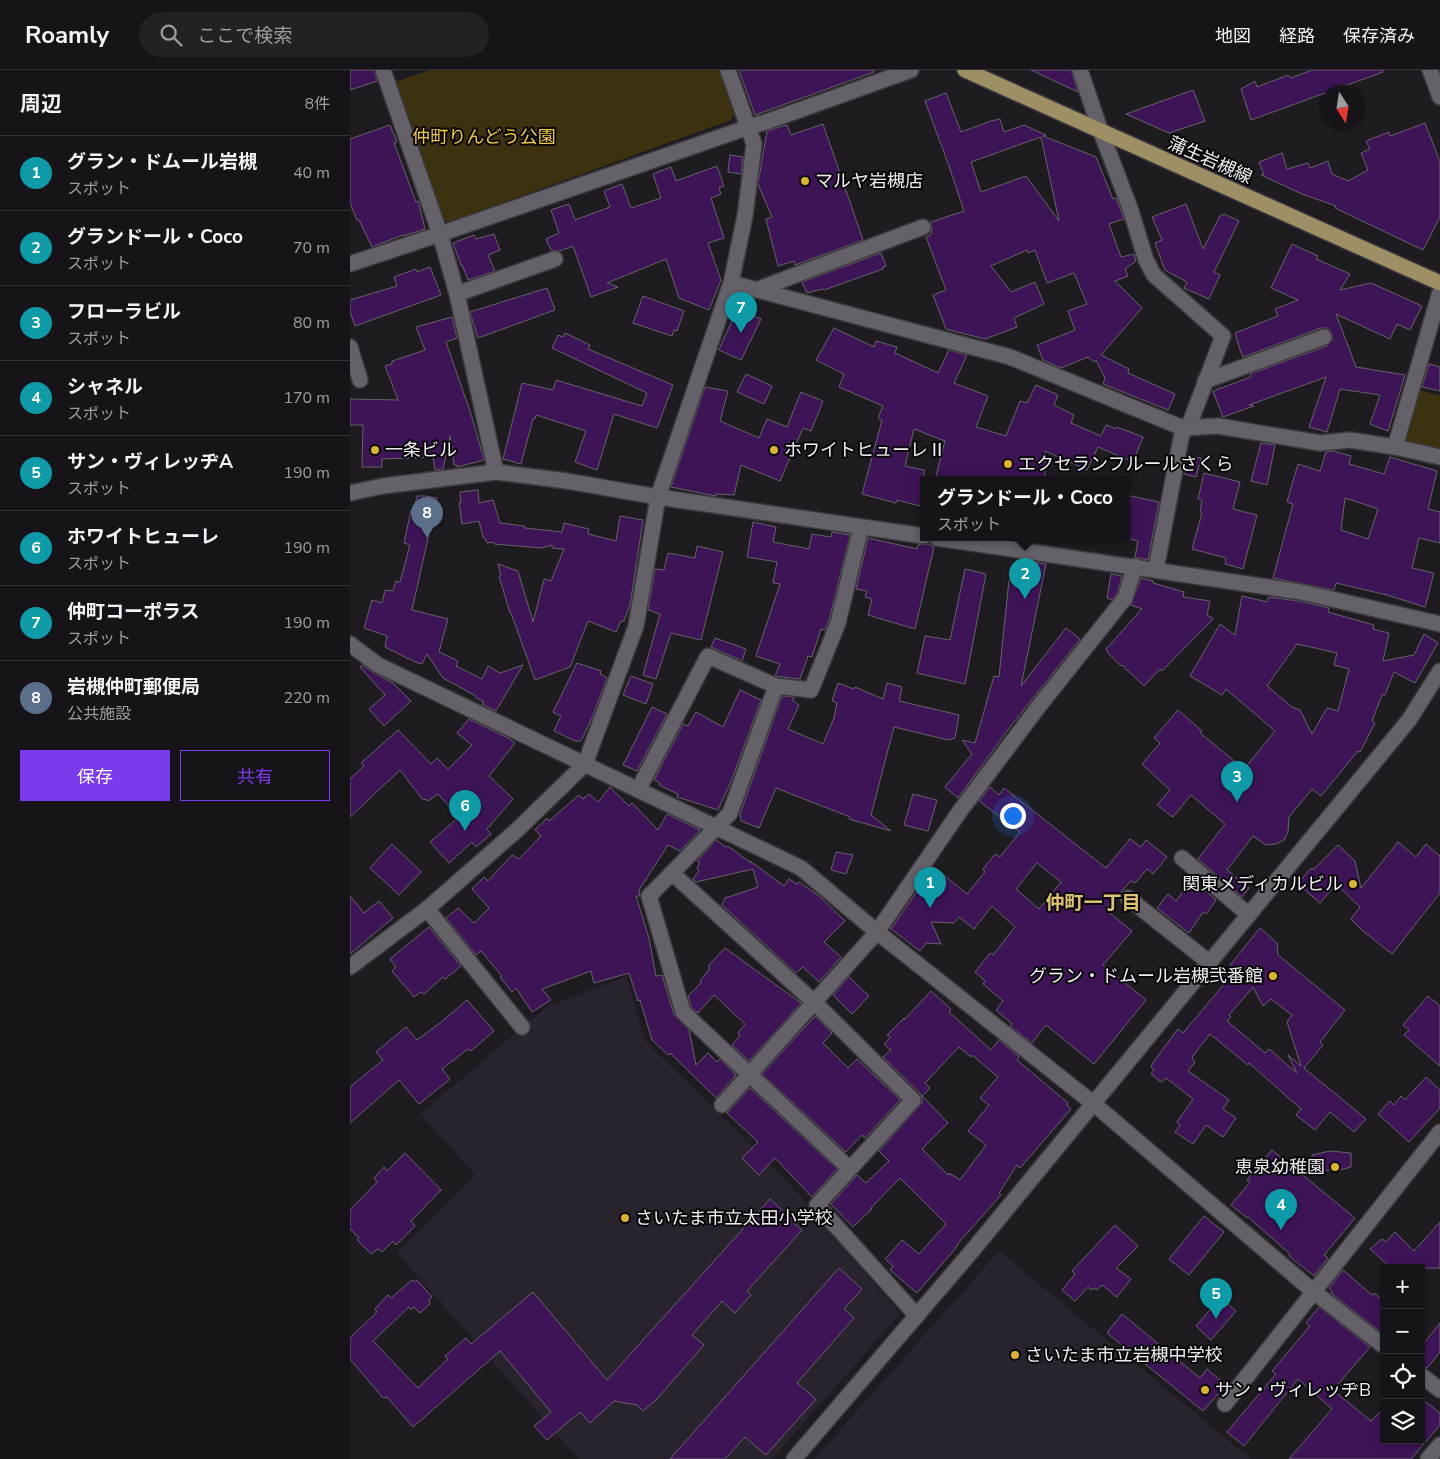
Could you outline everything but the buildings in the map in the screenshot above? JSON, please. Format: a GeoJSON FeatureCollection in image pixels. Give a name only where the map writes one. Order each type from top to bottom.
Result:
{"type":"FeatureCollection","features":[{"type":"Feature","properties":{"kind":"main road","name":"蒲生岩槻線"},"geometry":{"type":"LineString","coordinates":[[965,70],[1440,283]]}},
{"type":"Feature","properties":{"kind":"street"},"geometry":{"type":"LineString","coordinates":[[383,70],[440,234],[456,294],[496,472]]}},
{"type":"Feature","properties":{"kind":"street"},"geometry":{"type":"LineString","coordinates":[[350,967],[427,909],[517,830],[585,764],[636,626],[658,497],[731,283],[745,216],[754,144],[728,70]]}},
{"type":"Feature","properties":{"kind":"street"},"geometry":{"type":"LineString","coordinates":[[350,264],[769,121],[911,70]]}},
{"type":"Feature","properties":{"kind":"street"},"geometry":{"type":"LineString","coordinates":[[1080,70],[1130,208],[1146,260],[1154,275],[1223,336],[1186,428],[1156,570]]}},
{"type":"Feature","properties":{"kind":"street"},"geometry":{"type":"LineString","coordinates":[[1430,70],[1440,97]]}},
{"type":"Feature","properties":{"kind":"street"},"geometry":{"type":"LineString","coordinates":[[756,290],[922,227]]}},
{"type":"Feature","properties":{"kind":"street"},"geometry":{"type":"LineString","coordinates":[[456,294],[554,259]]}},
{"type":"Feature","properties":{"kind":"street"},"geometry":{"type":"LineString","coordinates":[[731,283],[1010,358],[1186,428],[1218,426],[1320,443],[1350,440],[1395,446],[1440,457]]}},
{"type":"Feature","properties":{"kind":"street"},"geometry":{"type":"LineString","coordinates":[[1395,446],[1440,292]]}},
{"type":"Feature","properties":{"kind":"street"},"geometry":{"type":"LineString","coordinates":[[1205,381],[1324,338]]}},
{"type":"Feature","properties":{"kind":"street"},"geometry":{"type":"LineString","coordinates":[[350,347],[360,380]]}},
{"type":"Feature","properties":{"kind":"street"},"geometry":{"type":"LineString","coordinates":[[350,493],[383,486],[496,472],[567,481],[658,497],[920,535]]}},
{"type":"Feature","properties":{"kind":"street"},"geometry":{"type":"LineString","coordinates":[[638,790],[708,656],[776,686],[810,690],[838,623],[861,527]]}},
{"type":"Feature","properties":{"kind":"street"},"geometry":{"type":"LineString","coordinates":[[958,541],[1301,592],[1440,624]]}},
{"type":"Feature","properties":{"kind":"street"},"geometry":{"type":"LineString","coordinates":[[722,1105],[877,932],[960,811],[1039,706],[1125,598],[1135,566]]}},
{"type":"Feature","properties":{"kind":"street"},"geometry":{"type":"LineString","coordinates":[[350,644],[378,665],[801,868],[877,932],[1094,1104],[1314,1292],[1380,1343]]}},
{"type":"Feature","properties":{"kind":"street"},"geometry":{"type":"LineString","coordinates":[[794,1459],[917,1316],[1094,1104],[1409,720],[1440,671]]}},
{"type":"Feature","properties":{"kind":"street"},"geometry":{"type":"LineString","coordinates":[[776,686],[730,813],[649,896],[683,1012],[850,1169]]}},
{"type":"Feature","properties":{"kind":"street"},"geometry":{"type":"LineString","coordinates":[[1182,858],[1249,915]]}},
{"type":"Feature","properties":{"kind":"street"},"geometry":{"type":"LineString","coordinates":[[672,873],[814,1002],[913,1100],[818,1205],[917,1316]]}},
{"type":"Feature","properties":{"kind":"street"},"geometry":{"type":"LineString","coordinates":[[1128,898],[1210,962]]}},
{"type":"Feature","properties":{"kind":"street"},"geometry":{"type":"LineString","coordinates":[[427,909],[522,1027]]}},
{"type":"Feature","properties":{"kind":"street"},"geometry":{"type":"LineString","coordinates":[[1225,1404],[1440,1132]]}},
{"type":"Feature","properties":{"kind":"street"},"geometry":{"type":"LineString","coordinates":[[1425,1378],[1440,1390]]}},
{"type":"Feature","properties":{"kind":"street"},"geometry":{"type":"LineString","coordinates":[[1428,1459],[1440,1444]]}},
{"type":"Feature","properties":{"kind":"shaded area","name":"さいたま市立太田小学校"},"geometry":{"type":"Polygon","coordinates":[[[627,976],[645,1041],[789,1183],[900,1314],[772,1459],[579,1459],[397,1253],[475,1175],[420,1114],[548,1006],[627,976]]]}},
{"type":"Feature","properties":{"kind":"shaded area","name":"さいたま市立岩槻中学校"},"geometry":{"type":"Polygon","coordinates":[[[999,1251],[1251,1459],[814,1459],[999,1251]]]}},
{"type":"Feature","properties":{"kind":"green space","name":"仲町りんどう公園"},"geometry":{"type":"Polygon","coordinates":[[[430,70],[720,70],[735,111],[731,120],[449,222],[442,219],[392,83],[430,70]]]}},
{"type":"Feature","properties":{"kind":"green space"},"geometry":{"type":"Polygon","coordinates":[[[1416,389],[1440,396],[1440,452],[1408,444],[1402,434],[1416,389]]]}},
{"type":"Feature","properties":{"kind":"place","name":"マルヤ岩槻店"},"geometry":{"type":"Point","coordinates":[805,181]}},
{"type":"Feature","properties":{"kind":"place","name":"仲町コーポラス"},"geometry":{"type":"Point","coordinates":[741,333]}},
{"type":"Feature","properties":{"kind":"place","name":"一条ビル"},"geometry":{"type":"Point","coordinates":[375,450]}},
{"type":"Feature","properties":{"kind":"place","name":"ホワイトヒューレⅡ"},"geometry":{"type":"Point","coordinates":[774,450]}},
{"type":"Feature","properties":{"kind":"place","name":"エクセランフルールさくら"},"geometry":{"type":"Point","coordinates":[1008,464]}},
{"type":"Feature","properties":{"kind":"place","name":"岩槻仲町郵便局"},"geometry":{"type":"Point","coordinates":[427,538]}},
{"type":"Feature","properties":{"kind":"place","name":"グランドール・Coco"},"geometry":{"type":"Point","coordinates":[1025,599]}},
{"type":"Feature","properties":{"kind":"place","name":"フローラビル"},"geometry":{"type":"Point","coordinates":[1237,802]}},
{"type":"Feature","properties":{"kind":"place","name":"ホワイトヒューレ"},"geometry":{"type":"Point","coordinates":[465,831]}},
{"type":"Feature","properties":{"kind":"place","name":"関東メディカルビル"},"geometry":{"type":"Point","coordinates":[1353,884]}},
{"type":"Feature","properties":{"kind":"place","name":"グラン・ドムール岩槻"},"geometry":{"type":"Point","coordinates":[930,908]}},
{"type":"Feature","properties":{"kind":"place","name":"グラン・ドムール岩槻弐番館"},"geometry":{"type":"Point","coordinates":[1273,976]}},
{"type":"Feature","properties":{"kind":"place","name":"恵泉幼稚園"},"geometry":{"type":"Point","coordinates":[1335,1167]}},
{"type":"Feature","properties":{"kind":"place","name":"さいたま市立太田小学校"},"geometry":{"type":"Point","coordinates":[625,1218]}},
{"type":"Feature","properties":{"kind":"place","name":"シャネル"},"geometry":{"type":"Point","coordinates":[1281,1230]}},
{"type":"Feature","properties":{"kind":"place","name":"サン・ヴィレッヂA"},"geometry":{"type":"Point","coordinates":[1216,1319]}},
{"type":"Feature","properties":{"kind":"place","name":"さいたま市立岩槻中学校"},"geometry":{"type":"Point","coordinates":[1015,1355]}},
{"type":"Feature","properties":{"kind":"place","name":"サン・ヴィレッヂB"},"geometry":{"type":"Point","coordinates":[1205,1390]}},
{"type":"Feature","properties":{"kind":"district","name":"仲町一丁目"},"geometry":{"type":"Point","coordinates":[1093,902]}}]}
